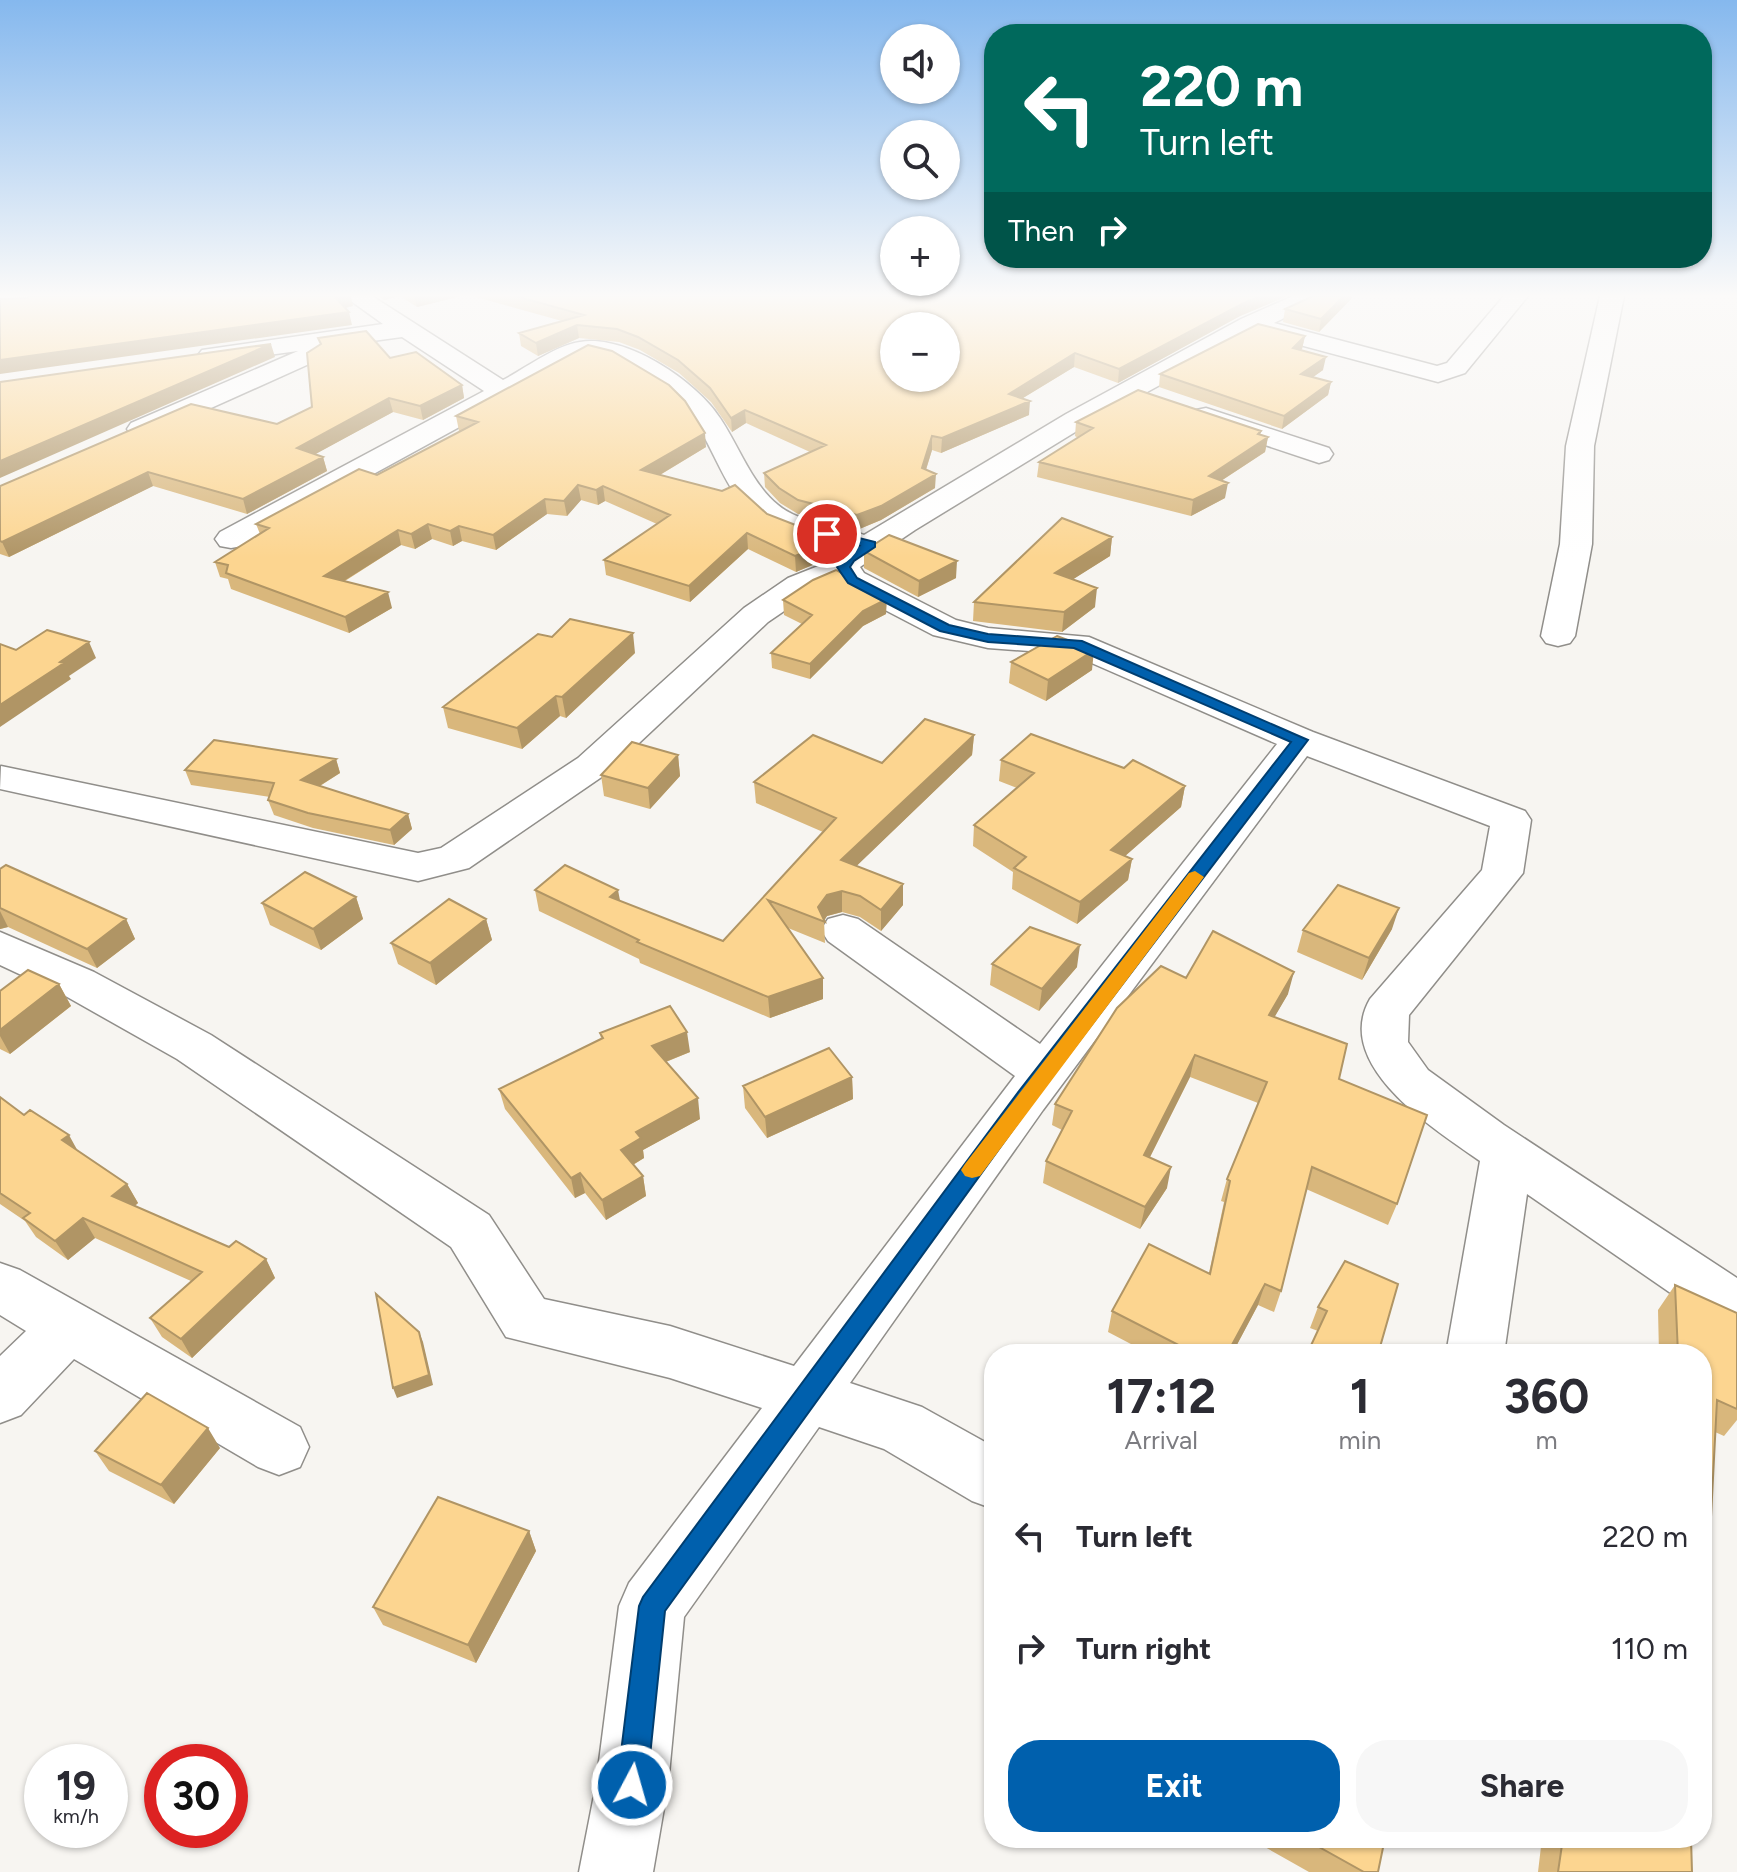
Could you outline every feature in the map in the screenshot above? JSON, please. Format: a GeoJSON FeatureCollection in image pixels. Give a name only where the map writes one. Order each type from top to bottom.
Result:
{"type":"FeatureCollection","features":[{"type":"Feature","properties":{"kind":"street"},"geometry":{"type":"LineString","coordinates":[[114,441],[245,383]]}},
{"type":"Feature","properties":{"kind":"street"},"geometry":{"type":"LineString","coordinates":[[490,383],[502,391]]}},
{"type":"Feature","properties":{"kind":"street"},"geometry":{"type":"LineString","coordinates":[[231,539],[516,383]]}},
{"type":"Feature","properties":{"kind":"street"},"geometry":{"type":"LineString","coordinates":[[673,383],[699,407],[756,499],[769,513],[857,556]]}},
{"type":"Feature","properties":{"kind":"street"},"geometry":{"type":"LineString","coordinates":[[1,778],[418,867],[454,859],[592,766],[756,615],[800,585],[857,556],[1087,413],[1145,383]]}},
{"type":"Feature","properties":{"kind":"street"},"geometry":{"type":"LineString","coordinates":[[1558,636],[1576,544],[1580,446],[1593,383]]}},
{"type":"Feature","properties":{"kind":"street"},"geometry":{"type":"LineString","coordinates":[[1132,391],[1319,454]]}},
{"type":"Feature","properties":{"kind":"street"},"geometry":{"type":"LineString","coordinates":[[857,556],[852,580],[945,628],[988,638],[1077,644],[1300,740],[1511,820],[1502,873],[1386,1011],[1384,1044],[1411,1083],[1507,1153],[1737,1308]]}},
{"type":"Feature","properties":{"kind":"street"},"geometry":{"type":"LineString","coordinates":[[616,1872],[632,1785],[652,1606],[1045,1072],[1300,740]]}},
{"type":"Feature","properties":{"kind":"street"},"geometry":{"type":"LineString","coordinates":[[843,930],[1045,1072]]}},
{"type":"Feature","properties":{"kind":"street"},"geometry":{"type":"LineString","coordinates":[[0,947],[78,983],[194,1047],[470,1231],[526,1320],[670,1352],[901,1427],[984,1474]]}},
{"type":"Feature","properties":{"kind":"street"},"geometry":{"type":"LineString","coordinates":[[1477,1344],[1507,1153]]}},
{"type":"Feature","properties":{"kind":"street"},"geometry":{"type":"LineString","coordinates":[[0,1287],[279,1447]]}},
{"type":"Feature","properties":{"kind":"street"},"geometry":{"type":"LineString","coordinates":[[0,1396],[68,1326]]}},
{"type":"Feature","properties":{"kind":"building"},"geometry":{"type":"Polygon","coordinates":[[[0,383],[180,383],[0,461],[0,383]]]}},
{"type":"Feature","properties":{"kind":"building"},"geometry":{"type":"Polygon","coordinates":[[[310,383],[462,385],[420,406],[389,398],[297,448],[323,457],[243,499],[148,472],[0,541],[0,486],[191,404],[277,424],[312,407],[310,383]]]}},
{"type":"Feature","properties":{"kind":"building"},"geometry":{"type":"Polygon","coordinates":[[[517,383],[666,383],[685,401],[705,433],[641,470],[722,491],[735,485],[767,514],[798,526],[836,534],[829,543],[795,556],[747,533],[689,586],[604,560],[670,515],[603,486],[596,490],[578,485],[564,501],[545,499],[493,535],[459,526],[450,531],[428,524],[411,534],[398,530],[324,576],[388,592],[345,617],[226,573],[228,565],[215,562],[269,528],[256,524],[359,469],[377,475],[478,422],[456,416],[517,383]]]}},
{"type":"Feature","properties":{"kind":"building"},"geometry":{"type":"Polygon","coordinates":[[[705,383],[880,383],[880,392],[960,392],[960,383],[1026,383],[1009,394],[1030,401],[942,438],[932,436],[922,468],[936,474],[881,506],[857,515],[798,500],[779,488],[764,473],[826,445],[745,410],[731,418],[705,383]]]}},
{"type":"Feature","properties":{"kind":"building"},"geometry":{"type":"Polygon","coordinates":[[[1188,383],[1329,383],[1284,416],[1188,383]]]}},
{"type":"Feature","properties":{"kind":"building"},"geometry":{"type":"Polygon","coordinates":[[[1138,390],[1261,431],[1258,434],[1268,437],[1209,476],[1228,483],[1193,500],[1039,462],[1093,428],[1076,422],[1138,390]]]}},
{"type":"Feature","properties":{"kind":"building"},"geometry":{"type":"Polygon","coordinates":[[[1062,518],[1112,537],[1055,573],[1097,588],[1064,612],[974,602],[1062,518]]]}},
{"type":"Feature","properties":{"kind":"building"},"geometry":{"type":"Polygon","coordinates":[[[889,535],[957,561],[919,581],[864,551],[889,535]]]}},
{"type":"Feature","properties":{"kind":"building"},"geometry":{"type":"Polygon","coordinates":[[[836,570],[887,599],[863,611],[810,664],[771,653],[812,615],[783,600],[813,580],[836,570]]]}},
{"type":"Feature","properties":{"kind":"building"},"geometry":{"type":"Polygon","coordinates":[[[570,619],[633,633],[562,697],[556,696],[517,728],[443,707],[538,634],[552,637],[570,619]]]}},
{"type":"Feature","properties":{"kind":"building"},"geometry":{"type":"Polygon","coordinates":[[[47,630],[89,642],[60,662],[64,663],[0,705],[0,644],[16,650],[47,630]]]}},
{"type":"Feature","properties":{"kind":"building"},"geometry":{"type":"Polygon","coordinates":[[[1057,636],[1094,650],[1048,680],[1011,662],[1057,636]]]}},
{"type":"Feature","properties":{"kind":"building"},"geometry":{"type":"Polygon","coordinates":[[[925,719],[974,735],[841,860],[903,884],[881,910],[860,896],[842,891],[827,895],[818,907],[825,922],[768,900],[823,978],[768,997],[637,942],[639,940],[535,890],[565,865],[618,890],[610,897],[723,941],[836,818],[754,782],[813,735],[882,763],[925,719]]]}},
{"type":"Feature","properties":{"kind":"building"},"geometry":{"type":"Polygon","coordinates":[[[1031,734],[1124,768],[1133,760],[1185,786],[1111,850],[1132,859],[1080,902],[1014,868],[1026,857],[974,825],[1034,773],[1001,760],[1031,734]]]}},
{"type":"Feature","properties":{"kind":"building"},"geometry":{"type":"Polygon","coordinates":[[[214,740],[336,759],[301,780],[408,814],[390,830],[308,813],[268,800],[274,783],[185,770],[214,740]]]}},
{"type":"Feature","properties":{"kind":"building"},"geometry":{"type":"Polygon","coordinates":[[[632,742],[678,755],[648,788],[601,775],[632,742]]]}},
{"type":"Feature","properties":{"kind":"building"},"geometry":{"type":"Polygon","coordinates":[[[6,865],[126,919],[87,949],[0,908],[0,869],[6,865]]]}},
{"type":"Feature","properties":{"kind":"building"},"geometry":{"type":"Polygon","coordinates":[[[305,872],[356,897],[313,929],[262,903],[305,872]]]}},
{"type":"Feature","properties":{"kind":"building"},"geometry":{"type":"Polygon","coordinates":[[[1338,885],[1399,908],[1369,958],[1303,930],[1338,885]]]}},
{"type":"Feature","properties":{"kind":"building"},"geometry":{"type":"Polygon","coordinates":[[[449,899],[486,919],[430,963],[391,943],[449,899]]]}},
{"type":"Feature","properties":{"kind":"building"},"geometry":{"type":"Polygon","coordinates":[[[1030,927],[1080,945],[1042,989],[992,964],[1030,927]]]}},
{"type":"Feature","properties":{"kind":"building"},"geometry":{"type":"Polygon","coordinates":[[[1213,931],[1294,972],[1269,1015],[1347,1044],[1339,1079],[1427,1115],[1397,1204],[1312,1167],[1281,1291],[1265,1284],[1232,1344],[1176,1344],[1112,1311],[1149,1244],[1210,1274],[1230,1181],[1227,1179],[1267,1082],[1195,1055],[1144,1155],[1171,1167],[1145,1207],[1046,1161],[1072,1111],[1055,1104],[1117,1008],[1161,966],[1186,978],[1213,931]]]}},
{"type":"Feature","properties":{"kind":"building"},"geometry":{"type":"Polygon","coordinates":[[[28,970],[59,984],[0,1030],[0,991],[28,970]]]}},
{"type":"Feature","properties":{"kind":"building"},"geometry":{"type":"Polygon","coordinates":[[[670,1006],[687,1032],[652,1046],[698,1098],[636,1132],[641,1138],[621,1150],[643,1176],[602,1200],[580,1173],[571,1178],[499,1089],[603,1038],[600,1033],[670,1006]]]}},
{"type":"Feature","properties":{"kind":"building"},"geometry":{"type":"Polygon","coordinates":[[[829,1048],[852,1077],[765,1117],[743,1086],[829,1048]]]}},
{"type":"Feature","properties":{"kind":"building"},"geometry":{"type":"Polygon","coordinates":[[[0,1097],[24,1115],[30,1110],[69,1135],[62,1140],[127,1184],[112,1196],[229,1247],[236,1241],[266,1259],[181,1339],[150,1318],[202,1272],[83,1218],[55,1241],[23,1218],[30,1213],[0,1193],[0,1097]]]}},
{"type":"Feature","properties":{"kind":"building"},"geometry":{"type":"Polygon","coordinates":[[[1345,1261],[1398,1284],[1381,1344],[1312,1344],[1327,1311],[1318,1307],[1345,1261]]]}},
{"type":"Feature","properties":{"kind":"building"},"geometry":{"type":"Polygon","coordinates":[[[1675,1285],[1737,1313],[1737,1409],[1717,1400],[1712,1498],[1712,1344],[1678,1344],[1675,1285]]]}},
{"type":"Feature","properties":{"kind":"building"},"geometry":{"type":"Polygon","coordinates":[[[376,1294],[419,1332],[429,1375],[393,1388],[376,1294]]]}},
{"type":"Feature","properties":{"kind":"building"},"geometry":{"type":"Polygon","coordinates":[[[147,1393],[208,1428],[161,1485],[95,1451],[147,1393]]]}},
{"type":"Feature","properties":{"kind":"building"},"geometry":{"type":"Polygon","coordinates":[[[438,1497],[529,1531],[468,1645],[373,1607],[438,1497]]]}},
{"type":"Feature","properties":{"kind":"building"},"geometry":{"type":"Polygon","coordinates":[[[1321,1848],[1383,1848],[1378,1872],[1364,1872],[1321,1848]]]}},
{"type":"Feature","properties":{"kind":"building"},"geometry":{"type":"Polygon","coordinates":[[[1562,1848],[1691,1848],[1692,1872],[1558,1872],[1562,1848]]]}},
{"type":"Feature","properties":{"kind":"slow traffic"},"geometry":{"type":"LineString","coordinates":[[972,1170],[1195,877]]}},
{"type":"Feature","properties":{"kind":"route"},"geometry":{"type":"LineString","coordinates":[[632,1785],[652,1606],[1026,1097],[1300,740],[1077,644],[988,638],[945,628],[852,580],[844,567],[848,558],[870,545],[827,534]]}}]}
